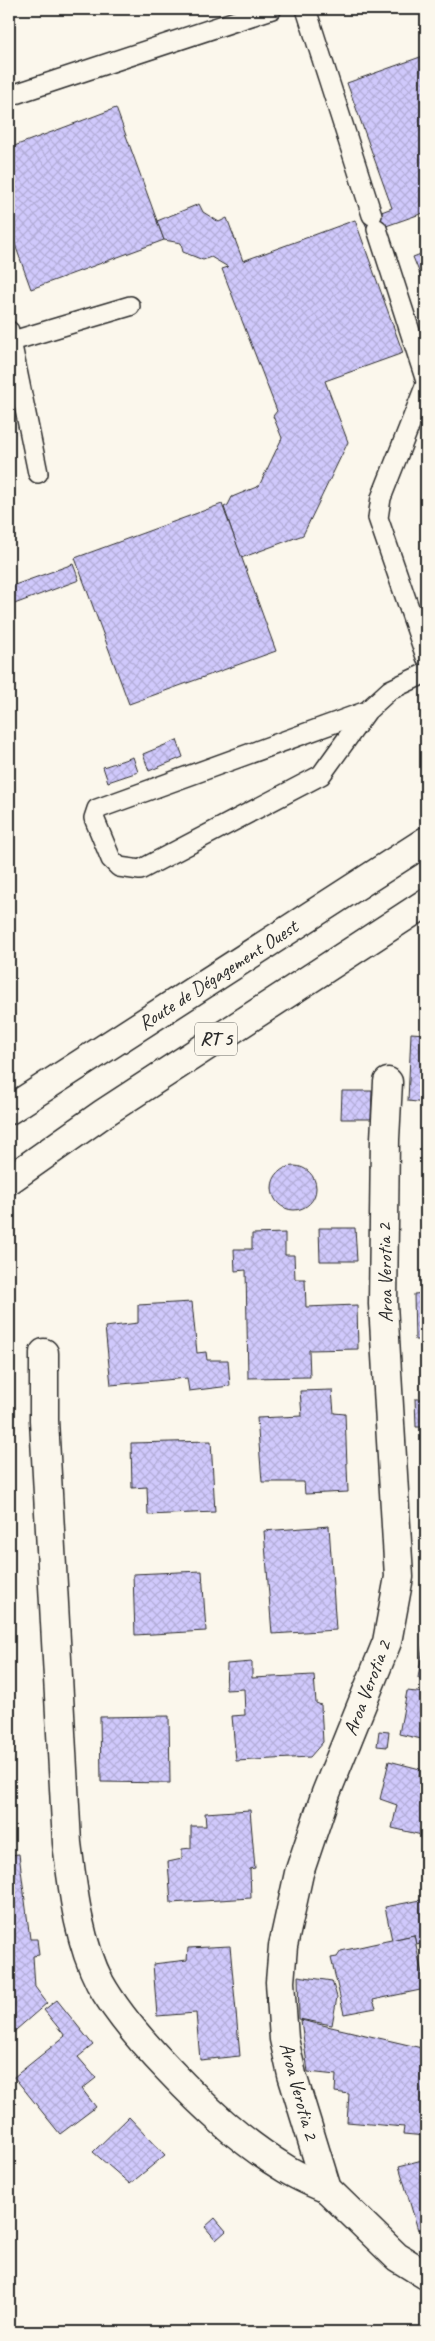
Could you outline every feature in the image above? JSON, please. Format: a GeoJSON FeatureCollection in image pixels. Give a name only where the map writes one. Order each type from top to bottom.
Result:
{"type":"FeatureCollection","features":[{"type":"Feature","properties":{"kind":"main road","name":"Route de Dégagement Ouest"},"geometry":{"type":"LineString","coordinates":[[9,1110],[426,841]]}},
{"type":"Feature","properties":{"kind":"main road","name":"RT 5"},"geometry":{"type":"LineString","coordinates":[[9,1180],[104,1113],[426,903]]}},
{"type":"Feature","properties":{"kind":"main road","name":"Aroa Verotia 2"},"geometry":{"type":"LineString","coordinates":[[327,2189],[292,2075],[284,2039],[280,1982],[283,1946],[299,1874],[326,1793],[387,1642],[399,1577],[383,1304],[385,1139],[388,1082]]}},
{"type":"Feature","properties":{"kind":"main road","name":"Aroa Verotia 2"},"geometry":{"type":"LineString","coordinates":[[44,1353],[44,1420],[67,1843],[73,1891],[89,1957],[100,1983],[130,2026],[152,2052],[209,2111],[246,2142],[287,2170],[327,2189],[397,2257],[426,2276]]}},
{"type":"Feature","properties":{"kind":"lane"},"geometry":{"type":"LineString","coordinates":[[9,96],[272,9]]}},
{"type":"Feature","properties":{"kind":"lane"},"geometry":{"type":"LineString","coordinates":[[306,9],[426,383],[381,498],[378,518],[426,657]]}},
{"type":"Feature","properties":{"kind":"lane"},"geometry":{"type":"LineString","coordinates":[[38,473],[10,338],[130,306]]}},
{"type":"Feature","properties":{"kind":"lane"},"geometry":{"type":"LineString","coordinates":[[367,711],[97,809],[94,818],[111,859],[119,867],[140,870],[320,775],[367,711],[390,690],[426,673]]}},
{"type":"Feature","properties":{"kind":"building"},"geometry":{"type":"Polygon","coordinates":[[[426,55],[426,212],[369,232],[363,219],[392,208],[347,83],[426,55]]]}},
{"type":"Feature","properties":{"kind":"building"},"geometry":{"type":"Polygon","coordinates":[[[116,108],[164,240],[31,289],[9,228],[9,148],[116,108]]]}},
{"type":"Feature","properties":{"kind":"building"},"geometry":{"type":"Polygon","coordinates":[[[199,204],[203,212],[219,222],[227,218],[243,261],[355,220],[403,353],[325,381],[348,442],[303,535],[241,558],[224,507],[228,505],[232,497],[259,486],[282,438],[273,416],[277,411],[222,269],[228,267],[211,257],[203,260],[183,252],[181,243],[164,240],[157,221],[199,204]]]}},
{"type":"Feature","properties":{"kind":"building"},"geometry":{"type":"Polygon","coordinates":[[[426,252],[426,289],[413,257],[426,252]]]}},
{"type":"Feature","properties":{"kind":"building"},"geometry":{"type":"Polygon","coordinates":[[[222,504],[276,651],[129,704],[75,558],[222,504]]]}},
{"type":"Feature","properties":{"kind":"building"},"geometry":{"type":"Polygon","coordinates":[[[73,564],[79,580],[9,606],[9,587],[73,564]]]}},
{"type":"Feature","properties":{"kind":"building"},"geometry":{"type":"Polygon","coordinates":[[[177,740],[183,757],[149,771],[143,754],[177,740]]]}},
{"type":"Feature","properties":{"kind":"building"},"geometry":{"type":"Polygon","coordinates":[[[133,757],[138,772],[108,782],[103,767],[133,757]]]}},
{"type":"Feature","properties":{"kind":"building"},"geometry":{"type":"Polygon","coordinates":[[[411,1033],[426,1034],[426,1103],[408,1101],[411,1033]]]}},
{"type":"Feature","properties":{"kind":"building"},"geometry":{"type":"Polygon","coordinates":[[[342,1091],[372,1091],[371,1119],[341,1119],[342,1091]]]}},
{"type":"Feature","properties":{"kind":"building"},"geometry":{"type":"Polygon","coordinates":[[[298,1166],[310,1172],[315,1179],[315,1197],[310,1204],[303,1209],[290,1210],[278,1204],[273,1197],[272,1184],[278,1172],[285,1167],[298,1166]]]}},
{"type":"Feature","properties":{"kind":"building"},"geometry":{"type":"Polygon","coordinates":[[[319,1228],[355,1228],[357,1261],[320,1261],[319,1228]]]}},
{"type":"Feature","properties":{"kind":"building"},"geometry":{"type":"Polygon","coordinates":[[[285,1233],[285,1255],[294,1255],[295,1279],[305,1279],[306,1307],[357,1305],[358,1349],[309,1350],[310,1377],[248,1378],[246,1270],[235,1271],[234,1249],[252,1249],[252,1234],[285,1233]]]}},
{"type":"Feature","properties":{"kind":"building"},"geometry":{"type":"Polygon","coordinates":[[[426,1293],[426,1340],[415,1340],[414,1294],[426,1293]]]}},
{"type":"Feature","properties":{"kind":"building"},"geometry":{"type":"Polygon","coordinates":[[[192,1302],[197,1353],[206,1352],[207,1360],[228,1360],[230,1386],[189,1391],[187,1378],[111,1385],[105,1327],[138,1323],[138,1305],[192,1302]]]}},
{"type":"Feature","properties":{"kind":"building"},"geometry":{"type":"Polygon","coordinates":[[[332,1390],[334,1413],[345,1414],[348,1492],[305,1494],[304,1482],[262,1482],[257,1418],[302,1416],[300,1391],[332,1390]]]}},
{"type":"Feature","properties":{"kind":"building"},"geometry":{"type":"Polygon","coordinates":[[[415,1399],[426,1399],[426,1427],[416,1427],[415,1399]]]}},
{"type":"Feature","properties":{"kind":"building"},"geometry":{"type":"Polygon","coordinates":[[[211,1441],[215,1512],[148,1515],[147,1487],[132,1488],[131,1443],[211,1441]]]}},
{"type":"Feature","properties":{"kind":"building"},"geometry":{"type":"Polygon","coordinates":[[[329,1526],[336,1630],[272,1634],[264,1531],[329,1526]]]}},
{"type":"Feature","properties":{"kind":"building"},"geometry":{"type":"Polygon","coordinates":[[[202,1571],[206,1631],[135,1635],[133,1574],[202,1571]]]}},
{"type":"Feature","properties":{"kind":"building"},"geometry":{"type":"Polygon","coordinates":[[[426,1636],[426,1679],[418,1678],[426,1636]]]}},
{"type":"Feature","properties":{"kind":"building"},"geometry":{"type":"Polygon","coordinates":[[[252,1662],[252,1678],[314,1675],[316,1703],[321,1705],[323,1742],[310,1757],[236,1761],[232,1716],[245,1715],[244,1689],[226,1690],[227,1664],[252,1662]]]}},
{"type":"Feature","properties":{"kind":"building"},"geometry":{"type":"Polygon","coordinates":[[[407,1691],[426,1693],[426,1740],[399,1734],[407,1691]]]}},
{"type":"Feature","properties":{"kind":"building"},"geometry":{"type":"Polygon","coordinates":[[[169,1716],[170,1783],[101,1782],[100,1717],[169,1716]]]}},
{"type":"Feature","properties":{"kind":"building"},"geometry":{"type":"Polygon","coordinates":[[[379,1731],[389,1732],[387,1747],[377,1746],[379,1731]]]}},
{"type":"Feature","properties":{"kind":"building"},"geometry":{"type":"Polygon","coordinates":[[[389,1761],[420,1769],[419,1777],[426,1779],[426,1836],[392,1828],[397,1805],[380,1799],[389,1761]]]}},
{"type":"Feature","properties":{"kind":"building"},"geometry":{"type":"Polygon","coordinates":[[[250,1810],[255,1868],[250,1869],[251,1898],[171,1903],[168,1862],[182,1859],[182,1849],[191,1848],[191,1826],[206,1826],[205,1813],[250,1810]]]}},
{"type":"Feature","properties":{"kind":"building"},"geometry":{"type":"Polygon","coordinates":[[[19,1854],[30,1939],[37,1939],[39,1955],[33,1956],[35,1987],[47,2003],[9,2036],[9,1855],[19,1854]]]}},
{"type":"Feature","properties":{"kind":"building"},"geometry":{"type":"Polygon","coordinates":[[[426,1899],[426,1942],[416,1944],[414,1935],[392,1940],[385,1907],[426,1899]]]}},
{"type":"Feature","properties":{"kind":"building"},"geometry":{"type":"Polygon","coordinates":[[[414,1935],[425,1989],[373,2000],[376,2008],[344,2014],[331,1958],[337,1957],[341,1951],[414,1935]]]}},
{"type":"Feature","properties":{"kind":"building"},"geometry":{"type":"Polygon","coordinates":[[[230,1946],[240,2056],[200,2060],[196,2013],[157,2016],[153,1964],[187,1960],[188,1948],[230,1946]]]}},
{"type":"Feature","properties":{"kind":"building"},"geometry":{"type":"Polygon","coordinates":[[[298,1976],[332,1981],[337,1997],[332,2025],[299,2019],[298,1976]]]}},
{"type":"Feature","properties":{"kind":"building"},"geometry":{"type":"Polygon","coordinates":[[[426,1977],[426,2020],[422,2020],[426,1977]]]}},
{"type":"Feature","properties":{"kind":"building"},"geometry":{"type":"Polygon","coordinates":[[[57,2000],[93,2045],[78,2057],[96,2078],[82,2089],[96,2107],[60,2134],[14,2077],[65,2036],[44,2010],[57,2000]]]}},
{"type":"Feature","properties":{"kind":"building"},"geometry":{"type":"Polygon","coordinates":[[[301,2020],[426,2049],[426,2075],[421,2099],[426,2100],[426,2136],[403,2134],[404,2127],[347,2122],[349,2094],[335,2092],[336,2075],[308,2072],[301,2020]]]}},
{"type":"Feature","properties":{"kind":"building"},"geometry":{"type":"Polygon","coordinates":[[[129,2117],[165,2155],[130,2184],[93,2152],[129,2117]]]}},
{"type":"Feature","properties":{"kind":"building"},"geometry":{"type":"Polygon","coordinates":[[[426,2159],[426,2228],[418,2230],[399,2166],[426,2159]]]}},
{"type":"Feature","properties":{"kind":"building"},"geometry":{"type":"Polygon","coordinates":[[[215,2218],[226,2231],[216,2240],[205,2227],[215,2218]]]}}]}
